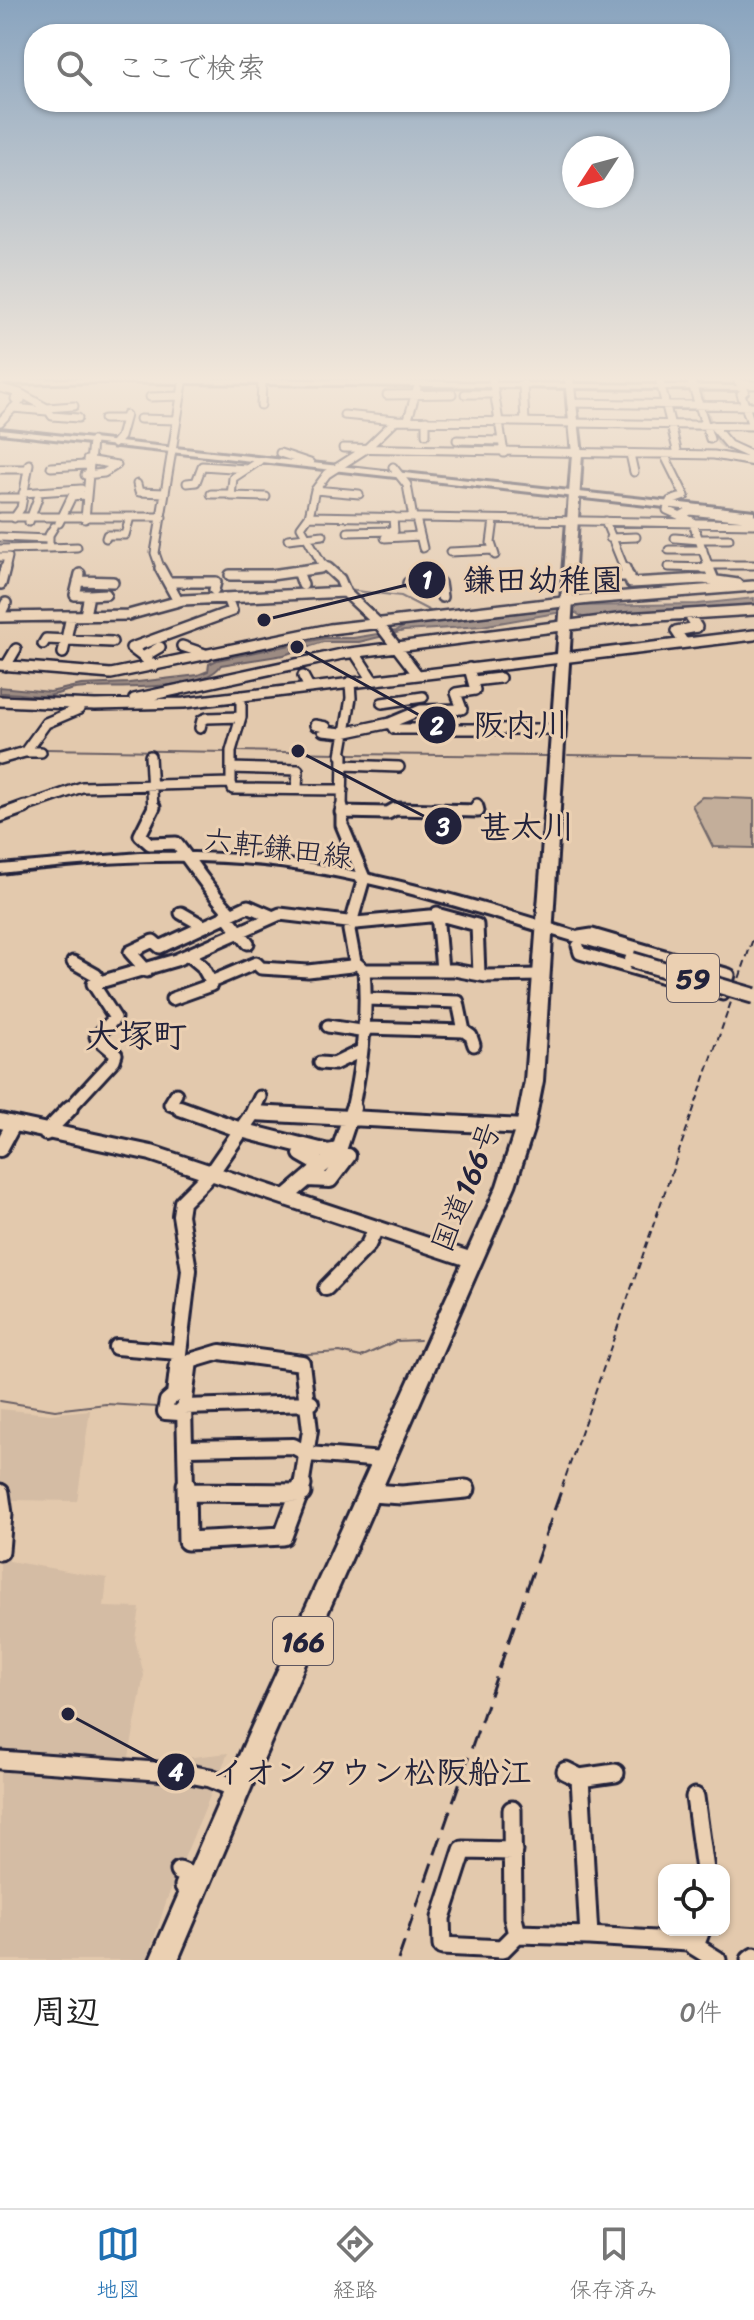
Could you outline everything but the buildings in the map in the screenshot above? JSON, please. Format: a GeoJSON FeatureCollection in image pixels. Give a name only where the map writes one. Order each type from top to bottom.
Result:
{"type":"FeatureCollection","features":[{"type":"Feature","properties":{"kind":"highway","name":"国道166号"},"geometry":{"type":"LineString","coordinates":[[167,1954],[506,1186],[525,1127],[534,1081],[576,469]]}},
{"type":"Feature","properties":{"kind":"main road"},"geometry":{"type":"LineString","coordinates":[[332,470],[754,514]]}},
{"type":"Feature","properties":{"kind":"main road","name":"六軒鎌田線"},"geometry":{"type":"LineString","coordinates":[[0,872],[104,858],[188,859],[276,868],[364,881],[543,932]]}},
{"type":"Feature","properties":{"kind":"main road","name":"59"},"geometry":{"type":"LineString","coordinates":[[543,932],[754,989]]}},
{"type":"Feature","properties":{"kind":"main road","name":"59"},"geometry":{"type":"LineString","coordinates":[[633,957],[754,996]]}},
{"type":"Feature","properties":{"kind":"street"},"geometry":{"type":"LineString","coordinates":[[14,518],[20,511],[27,469]]}},
{"type":"Feature","properties":{"kind":"street"},"geometry":{"type":"LineString","coordinates":[[85,469],[85,519]]}},
{"type":"Feature","properties":{"kind":"street"},"geometry":{"type":"LineString","coordinates":[[85,475],[113,469]]}},
{"type":"Feature","properties":{"kind":"street"},"geometry":{"type":"LineString","coordinates":[[169,469],[155,553],[178,601]]}},
{"type":"Feature","properties":{"kind":"street"},"geometry":{"type":"LineString","coordinates":[[187,483],[196,482],[201,469]]}},
{"type":"Feature","properties":{"kind":"street"},"geometry":{"type":"LineString","coordinates":[[220,477],[233,478],[246,469]]}},
{"type":"Feature","properties":{"kind":"street"},"geometry":{"type":"LineString","coordinates":[[395,469],[407,485],[423,548]]}},
{"type":"Feature","properties":{"kind":"street"},"geometry":{"type":"LineString","coordinates":[[672,469],[685,494],[671,500],[667,505],[669,512],[693,523],[714,580]]}},
{"type":"Feature","properties":{"kind":"street"},"geometry":{"type":"LineString","coordinates":[[332,470],[315,490],[309,516],[302,523],[304,534],[326,567],[338,576],[345,591],[379,623],[418,674],[423,697],[421,710]]}},
{"type":"Feature","properties":{"kind":"street"},"geometry":{"type":"LineString","coordinates":[[231,494],[233,478]]}},
{"type":"Feature","properties":{"kind":"street"},"geometry":{"type":"LineString","coordinates":[[137,484],[139,492],[165,493]]}},
{"type":"Feature","properties":{"kind":"street"},"geometry":{"type":"LineString","coordinates":[[0,498],[58,488],[86,492]]}},
{"type":"Feature","properties":{"kind":"street"},"geometry":{"type":"LineString","coordinates":[[315,490],[359,494]]}},
{"type":"Feature","properties":{"kind":"street"},"geometry":{"type":"LineString","coordinates":[[49,544],[72,496],[86,492]]}},
{"type":"Feature","properties":{"kind":"street"},"geometry":{"type":"LineString","coordinates":[[211,494],[231,494],[238,498],[266,497]]}},
{"type":"Feature","properties":{"kind":"street"},"geometry":{"type":"LineString","coordinates":[[29,522],[38,498]]}},
{"type":"Feature","properties":{"kind":"street"},"geometry":{"type":"LineString","coordinates":[[681,498],[689,504],[754,514]]}},
{"type":"Feature","properties":{"kind":"street"},"geometry":{"type":"LineString","coordinates":[[680,516],[690,511],[754,514]]}},
{"type":"Feature","properties":{"kind":"street"},"geometry":{"type":"LineString","coordinates":[[309,516],[754,524]]}},
{"type":"Feature","properties":{"kind":"street"},"geometry":{"type":"LineString","coordinates":[[0,517],[29,522]]}},
{"type":"Feature","properties":{"kind":"street"},"geometry":{"type":"LineString","coordinates":[[107,535],[125,535],[130,517]]}},
{"type":"Feature","properties":{"kind":"street"},"geometry":{"type":"LineString","coordinates":[[58,524],[85,519],[162,517]]}},
{"type":"Feature","properties":{"kind":"street"},"geometry":{"type":"LineString","coordinates":[[348,532],[394,531],[393,517]]}},
{"type":"Feature","properties":{"kind":"street"},"geometry":{"type":"LineString","coordinates":[[450,552],[494,553],[494,520]]}},
{"type":"Feature","properties":{"kind":"street"},"geometry":{"type":"LineString","coordinates":[[605,521],[610,538],[624,559],[634,583],[714,580],[751,584]]}},
{"type":"Feature","properties":{"kind":"street"},"geometry":{"type":"LineString","coordinates":[[0,525],[29,522],[69,526]]}},
{"type":"Feature","properties":{"kind":"street"},"geometry":{"type":"LineString","coordinates":[[287,535],[323,535]]}},
{"type":"Feature","properties":{"kind":"street"},"geometry":{"type":"LineString","coordinates":[[384,538],[420,536]]}},
{"type":"Feature","properties":{"kind":"street"},"geometry":{"type":"LineString","coordinates":[[0,537],[77,547]]}},
{"type":"Feature","properties":{"kind":"street"},"geometry":{"type":"LineString","coordinates":[[610,538],[636,537]]}},
{"type":"Feature","properties":{"kind":"street"},"geometry":{"type":"LineString","coordinates":[[675,538],[729,539]]}},
{"type":"Feature","properties":{"kind":"street"},"geometry":{"type":"LineString","coordinates":[[0,549],[49,544]]}},
{"type":"Feature","properties":{"kind":"street"},"geometry":{"type":"LineString","coordinates":[[669,550],[703,550]]}},
{"type":"Feature","properties":{"kind":"street"},"geometry":{"type":"LineString","coordinates":[[0,557],[8,557],[1,584]]}},
{"type":"Feature","properties":{"kind":"street"},"geometry":{"type":"LineString","coordinates":[[739,565],[751,584]]}},
{"type":"Feature","properties":{"kind":"street"},"geometry":{"type":"LineString","coordinates":[[669,567],[754,565]]}},
{"type":"Feature","properties":{"kind":"street"},"geometry":{"type":"LineString","coordinates":[[230,575],[326,567]]}},
{"type":"Feature","properties":{"kind":"street"},"geometry":{"type":"LineString","coordinates":[[298,571],[303,585]]}},
{"type":"Feature","properties":{"kind":"street"},"geometry":{"type":"LineString","coordinates":[[598,576],[629,576]]}},
{"type":"Feature","properties":{"kind":"street"},"geometry":{"type":"LineString","coordinates":[[106,594],[75,595],[79,578],[113,582]]}},
{"type":"Feature","properties":{"kind":"street"},"geometry":{"type":"LineString","coordinates":[[168,582],[216,582],[214,590]]}},
{"type":"Feature","properties":{"kind":"street"},"geometry":{"type":"LineString","coordinates":[[408,583],[440,583],[442,597]]}},
{"type":"Feature","properties":{"kind":"street"},"geometry":{"type":"LineString","coordinates":[[3,666],[99,675],[210,655],[304,633],[751,584]]}},
{"type":"Feature","properties":{"kind":"street"},"geometry":{"type":"LineString","coordinates":[[6,603],[0,616],[71,616],[118,610],[131,615],[178,601],[227,598],[248,592],[345,591]]}},
{"type":"Feature","properties":{"kind":"street"},"geometry":{"type":"LineString","coordinates":[[85,615],[89,595]]}},
{"type":"Feature","properties":{"kind":"street"},"geometry":{"type":"LineString","coordinates":[[155,666],[131,648],[232,611],[227,598]]}},
{"type":"Feature","properties":{"kind":"street"},"geometry":{"type":"LineString","coordinates":[[144,610],[146,600]]}},
{"type":"Feature","properties":{"kind":"street"},"geometry":{"type":"LineString","coordinates":[[138,701],[308,661],[625,618],[754,610]]}},
{"type":"Feature","properties":{"kind":"street"},"geometry":{"type":"LineString","coordinates":[[126,625],[131,615]]}},
{"type":"Feature","properties":{"kind":"street"},"geometry":{"type":"LineString","coordinates":[[684,643],[676,631],[697,627],[689,615]]}},
{"type":"Feature","properties":{"kind":"street"},"geometry":{"type":"LineString","coordinates":[[63,653],[71,616]]}},
{"type":"Feature","properties":{"kind":"street"},"geometry":{"type":"LineString","coordinates":[[518,632],[525,642]]}},
{"type":"Feature","properties":{"kind":"street"},"geometry":{"type":"LineString","coordinates":[[0,701],[95,705],[241,696],[754,635]]}},
{"type":"Feature","properties":{"kind":"street"},"geometry":{"type":"LineString","coordinates":[[43,644],[46,639],[68,638],[112,642]]}},
{"type":"Feature","properties":{"kind":"street"},"geometry":{"type":"LineString","coordinates":[[194,649],[201,641]]}},
{"type":"Feature","properties":{"kind":"street"},"geometry":{"type":"LineString","coordinates":[[182,646],[210,655]]}},
{"type":"Feature","properties":{"kind":"street"},"geometry":{"type":"LineString","coordinates":[[110,670],[160,647]]}},
{"type":"Feature","properties":{"kind":"street"},"geometry":{"type":"LineString","coordinates":[[328,661],[399,648]]}},
{"type":"Feature","properties":{"kind":"street"},"geometry":{"type":"LineString","coordinates":[[3,666],[16,649]]}},
{"type":"Feature","properties":{"kind":"street"},"geometry":{"type":"LineString","coordinates":[[357,656],[372,679]]}},
{"type":"Feature","properties":{"kind":"street"},"geometry":{"type":"LineString","coordinates":[[27,668],[40,666]]}},
{"type":"Feature","properties":{"kind":"street"},"geometry":{"type":"LineString","coordinates":[[315,725],[326,727],[323,731],[346,732],[390,723],[421,710],[462,709],[456,693],[475,690],[469,668]]}},
{"type":"Feature","properties":{"kind":"street"},"geometry":{"type":"LineString","coordinates":[[303,676],[309,687]]}},
{"type":"Feature","properties":{"kind":"street"},"geometry":{"type":"LineString","coordinates":[[473,681],[500,678]]}},
{"type":"Feature","properties":{"kind":"street"},"geometry":{"type":"LineString","coordinates":[[176,1094],[170,1104],[241,1130],[328,1152],[339,1150],[350,1117],[366,1030],[367,999],[348,924],[364,881],[363,868],[343,832],[341,812],[342,757],[351,698],[350,682]]}},
{"type":"Feature","properties":{"kind":"street"},"geometry":{"type":"LineString","coordinates":[[241,696],[241,717],[230,752],[233,789],[343,790]]}},
{"type":"Feature","properties":{"kind":"street"},"geometry":{"type":"LineString","coordinates":[[382,703],[423,697]]}},
{"type":"Feature","properties":{"kind":"street"},"geometry":{"type":"LineString","coordinates":[[25,752],[38,730],[59,712],[95,705]]}},
{"type":"Feature","properties":{"kind":"street"},"geometry":{"type":"LineString","coordinates":[[200,728],[202,720],[207,718],[241,717]]}},
{"type":"Feature","properties":{"kind":"street"},"geometry":{"type":"LineString","coordinates":[[390,723],[394,729],[557,729]]}},
{"type":"Feature","properties":{"kind":"street"},"geometry":{"type":"LineString","coordinates":[[0,759],[25,752],[41,752]]}},
{"type":"Feature","properties":{"kind":"street"},"geometry":{"type":"LineString","coordinates":[[150,756],[154,807],[140,835],[150,844],[176,843],[248,943]]}},
{"type":"Feature","properties":{"kind":"street"},"geometry":{"type":"LineString","coordinates":[[342,757],[399,767]]}},
{"type":"Feature","properties":{"kind":"street"},"geometry":{"type":"LineString","coordinates":[[231,768],[298,770],[297,788]]}},
{"type":"Feature","properties":{"kind":"street"},"geometry":{"type":"LineString","coordinates":[[0,816],[82,787],[231,783]]}},
{"type":"Feature","properties":{"kind":"street"},"geometry":{"type":"LineString","coordinates":[[341,812],[388,813],[395,809],[478,811],[477,804]]}},
{"type":"Feature","properties":{"kind":"street"},"geometry":{"type":"LineString","coordinates":[[147,971],[130,952],[134,949],[153,941],[160,947],[248,906],[271,916]]}},
{"type":"Feature","properties":{"kind":"street"},"geometry":{"type":"LineString","coordinates":[[181,913],[202,925]]}},
{"type":"Feature","properties":{"kind":"street"},"geometry":{"type":"LineString","coordinates":[[437,913],[442,970]]}},
{"type":"Feature","properties":{"kind":"street"},"geometry":{"type":"LineString","coordinates":[[46,1133],[114,1060],[116,1054],[114,1049],[96,1037],[115,1018],[93,984],[147,971],[190,956],[271,916],[308,915],[323,922],[348,924],[437,913],[477,925],[484,979]]}},
{"type":"Feature","properties":{"kind":"street"},"geometry":{"type":"LineString","coordinates":[[592,935],[729,975],[723,994],[580,953],[578,942],[592,935]]}},
{"type":"Feature","properties":{"kind":"street"},"geometry":{"type":"LineString","coordinates":[[190,956],[202,966],[211,982]]}},
{"type":"Feature","properties":{"kind":"street"},"geometry":{"type":"LineString","coordinates":[[73,962],[96,975],[98,981]]}},
{"type":"Feature","properties":{"kind":"street"},"geometry":{"type":"LineString","coordinates":[[172,999],[211,985],[211,982],[256,963],[261,968],[308,971],[351,966],[442,970],[484,979],[540,975]]}},
{"type":"Feature","properties":{"kind":"street"},"geometry":{"type":"LineString","coordinates":[[367,999],[458,1002],[464,1031]]}},
{"type":"Feature","properties":{"kind":"street"},"geometry":{"type":"LineString","coordinates":[[328,1026],[366,1030],[464,1031],[471,1036],[474,1045]]}},
{"type":"Feature","properties":{"kind":"street"},"geometry":{"type":"LineString","coordinates":[[320,1063],[334,1064],[361,1051]]}},
{"type":"Feature","properties":{"kind":"street"},"geometry":{"type":"LineString","coordinates":[[260,1097],[253,1113],[212,1172],[182,1202],[180,1215],[189,1270],[174,1395],[167,1401],[165,1412],[179,1413],[184,1407],[311,1403]]}},
{"type":"Feature","properties":{"kind":"street"},"geometry":{"type":"LineString","coordinates":[[253,1113],[525,1127]]}},
{"type":"Feature","properties":{"kind":"street"},"geometry":{"type":"LineString","coordinates":[[270,1137],[276,1115]]}},
{"type":"Feature","properties":{"kind":"street"},"geometry":{"type":"LineString","coordinates":[[0,1149],[7,1123],[151,1153],[472,1260]]}},
{"type":"Feature","properties":{"kind":"street"},"geometry":{"type":"LineString","coordinates":[[301,1154],[322,1166]]}},
{"type":"Feature","properties":{"kind":"street"},"geometry":{"type":"LineString","coordinates":[[286,1197],[322,1166],[341,1156],[330,1180],[307,1179]]}},
{"type":"Feature","properties":{"kind":"street"},"geometry":{"type":"LineString","coordinates":[[326,1288],[368,1245],[376,1228]]}},
{"type":"Feature","properties":{"kind":"street"},"geometry":{"type":"LineString","coordinates":[[116,1347],[178,1352]]}},
{"type":"Feature","properties":{"kind":"street"},"geometry":{"type":"LineString","coordinates":[[220,1352],[302,1363],[311,1403],[308,1454],[302,1493],[283,1536],[187,1541],[184,1407],[190,1361],[220,1352]]}},
{"type":"Feature","properties":{"kind":"street"},"geometry":{"type":"LineString","coordinates":[[187,1448],[293,1446],[308,1454],[383,1460]]}},
{"type":"Feature","properties":{"kind":"street"},"geometry":{"type":"LineString","coordinates":[[370,1493],[402,1495],[466,1489]]}},
{"type":"Feature","properties":{"kind":"street"},"geometry":{"type":"LineString","coordinates":[[187,1492],[302,1493]]}},
{"type":"Feature","properties":{"kind":"street"},"geometry":{"type":"LineString","coordinates":[[0,1493],[3,1524],[0,1551]]}},
{"type":"Feature","properties":{"kind":"street"},"geometry":{"type":"LineString","coordinates":[[0,1760],[40,1759],[192,1772],[215,1777],[238,1789]]}},
{"type":"Feature","properties":{"kind":"street"},"geometry":{"type":"LineString","coordinates":[[589,1936],[573,1774],[615,1773]]}},
{"type":"Feature","properties":{"kind":"street"},"geometry":{"type":"LineString","coordinates":[[695,1797],[704,1864]]}},
{"type":"Feature","properties":{"kind":"street"},"geometry":{"type":"LineString","coordinates":[[512,1810],[513,1918],[517,1934]]}},
{"type":"Feature","properties":{"kind":"street"},"geometry":{"type":"LineString","coordinates":[[513,1851],[463,1850],[441,1918],[442,1946],[502,1949],[517,1934],[688,1942],[698,1938],[717,1960]]}},
{"type":"Feature","properties":{"kind":"street"},"geometry":{"type":"LineString","coordinates":[[167,1954],[173,1912],[189,1875],[179,1871]]}},
{"type":"Feature","properties":{"kind":"shaded area"},"geometry":{"type":"Polygon","coordinates":[[[754,598],[754,605],[585,619],[576,613],[556,613],[482,626],[404,631],[359,642],[323,642],[284,655],[221,665],[211,674],[175,684],[75,689],[44,696],[0,693],[0,687],[50,692],[81,685],[198,675],[208,671],[209,664],[217,660],[325,638],[353,638],[396,631],[407,625],[580,606],[698,604],[754,598]]]}},
{"type":"Feature","properties":{"kind":"shaded area"},"geometry":{"type":"Polygon","coordinates":[[[702,797],[754,799],[754,848],[713,847],[692,805],[702,797]]]}},
{"type":"Feature","properties":{"kind":"shaded area"},"geometry":{"type":"Polygon","coordinates":[[[0,1409],[50,1414],[90,1410],[77,1501],[10,1500],[12,1537],[9,1561],[107,1578],[104,1607],[140,1608],[135,1639],[144,1675],[129,1757],[150,1762],[228,1753],[167,1899],[147,1960],[0,1960],[0,1409]]]}},
{"type":"Feature","properties":{"kind":"waterway"},"geometry":{"type":"LineString","coordinates":[[347,590],[401,596],[430,611]]}},
{"type":"Feature","properties":{"kind":"waterway"},"geometry":{"type":"LineString","coordinates":[[45,749],[226,752]]}},
{"type":"Feature","properties":{"kind":"waterway"},"geometry":{"type":"LineString","coordinates":[[236,751],[337,753]]}},
{"type":"Feature","properties":{"kind":"waterway"},"geometry":{"type":"LineString","coordinates":[[348,754],[547,756]]}},
{"type":"Feature","properties":{"kind":"waterway"},"geometry":{"type":"LineString","coordinates":[[568,755],[754,758]]}},
{"type":"Feature","properties":{"kind":"waterway"},"geometry":{"type":"LineString","coordinates":[[292,1355],[340,1352],[361,1357],[396,1341],[420,1340]]}},
{"type":"Feature","properties":{"kind":"waterway"},"geometry":{"type":"LineString","coordinates":[[241,1348],[270,1352]]}},
{"type":"Feature","properties":{"kind":"waterway"},"geometry":{"type":"LineString","coordinates":[[0,1401],[55,1410],[106,1404],[158,1407]]}},
{"type":"Feature","properties":{"kind":"railway"},"geometry":{"type":"LineString","coordinates":[[562,1487],[754,936]]}},
{"type":"Feature","properties":{"kind":"railway"},"geometry":{"type":"LineString","coordinates":[[398,1960],[563,1485]]}},
{"type":"Feature","properties":{"kind":"place","name":"鎌田幼稚園"},"geometry":{"type":"Point","coordinates":[264,620]}},
{"type":"Feature","properties":{"kind":"place","name":"阪内川"},"geometry":{"type":"Point","coordinates":[297,647]}},
{"type":"Feature","properties":{"kind":"place","name":"甚太川"},"geometry":{"type":"Point","coordinates":[298,751]}},
{"type":"Feature","properties":{"kind":"place","name":"イオンタウン松阪船江"},"geometry":{"type":"Point","coordinates":[68,1714]}},
{"type":"Feature","properties":{"kind":"district","name":"大塚町"},"geometry":{"type":"Point","coordinates":[136,1036]}}]}
